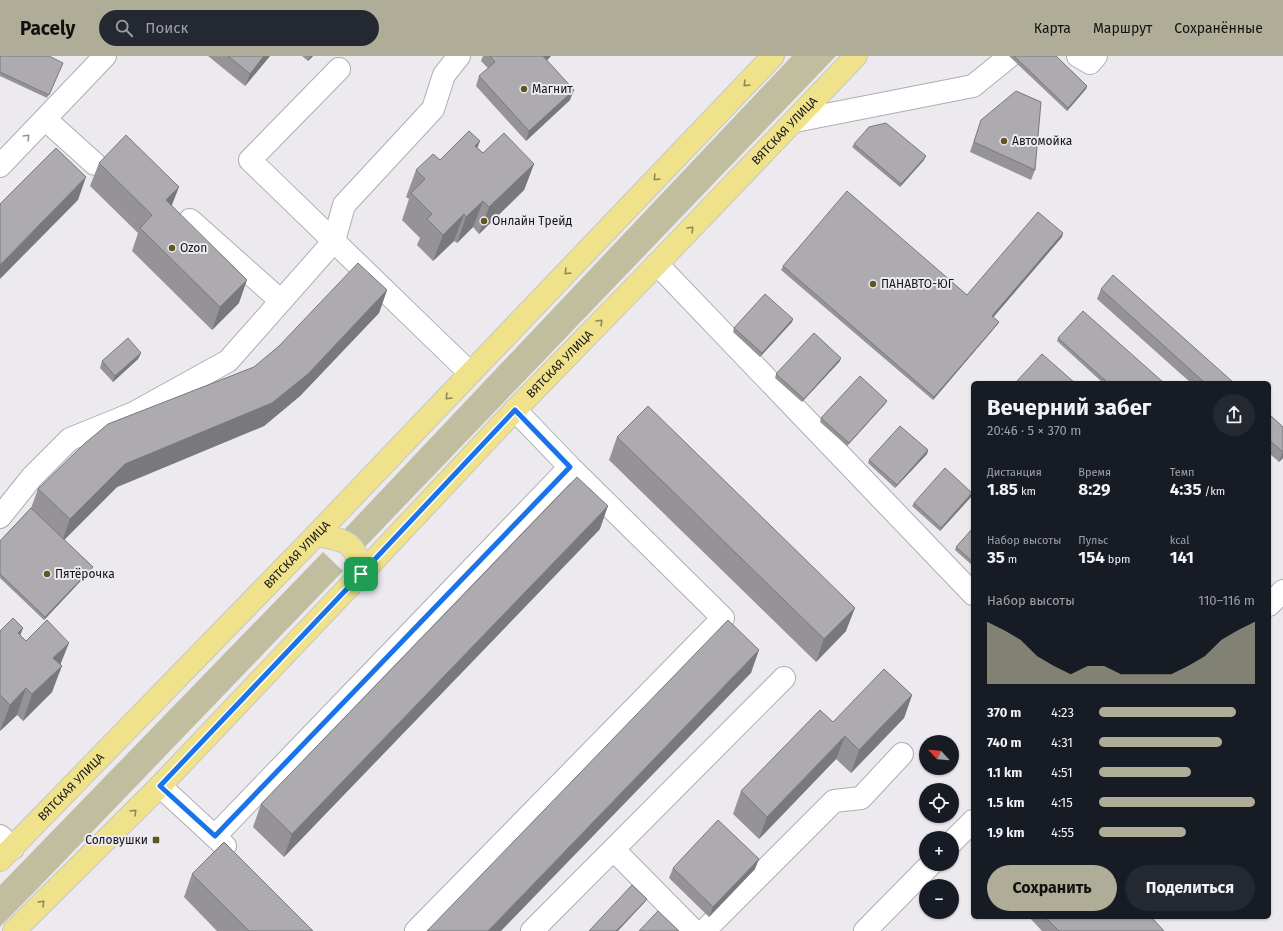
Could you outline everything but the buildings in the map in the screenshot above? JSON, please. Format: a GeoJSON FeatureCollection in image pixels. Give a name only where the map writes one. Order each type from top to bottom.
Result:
{"type":"FeatureCollection","features":[{"type":"Feature","properties":{"kind":"main road","name":"ВЯТСКАЯ УЛИЦА"},"geometry":{"type":"LineString","coordinates":[[4,848],[316,535],[773,56]]}},
{"type":"Feature","properties":{"kind":"main road","name":"ВЯТСКАЯ УЛИЦА"},"geometry":{"type":"LineString","coordinates":[[14,931],[160,786],[515,410],[856,56]]}},
{"type":"Feature","properties":{"kind":"main road"},"geometry":{"type":"LineString","coordinates":[[316,535],[336,538],[351,546],[359,560],[361,574]]}},
{"type":"Feature","properties":{"kind":"street"},"geometry":{"type":"LineString","coordinates":[[0,516],[32,477],[70,439],[134,413],[228,361],[334,242],[344,205],[433,109],[444,75],[459,56]]}},
{"type":"Feature","properties":{"kind":"street"},"geometry":{"type":"LineString","coordinates":[[795,121],[973,86],[1010,56]]}},
{"type":"Feature","properties":{"kind":"street"},"geometry":{"type":"LineString","coordinates":[[1078,56],[1090,63],[1096,56]]}},
{"type":"Feature","properties":{"kind":"street"},"geometry":{"type":"LineString","coordinates":[[0,166],[45,119],[100,57]]}},
{"type":"Feature","properties":{"kind":"street"},"geometry":{"type":"LineString","coordinates":[[339,69],[250,160],[470,373]]}},
{"type":"Feature","properties":{"kind":"street"},"geometry":{"type":"LineString","coordinates":[[45,119],[95,164]]}},
{"type":"Feature","properties":{"kind":"street"},"geometry":{"type":"LineString","coordinates":[[190,220],[281,301]]}},
{"type":"Feature","properties":{"kind":"street"},"geometry":{"type":"LineString","coordinates":[[657,264],[971,592]]}},
{"type":"Feature","properties":{"kind":"street"},"geometry":{"type":"LineString","coordinates":[[416,931],[723,618],[570,467],[515,410]]}},
{"type":"Feature","properties":{"kind":"street"},"geometry":{"type":"LineString","coordinates":[[215,836],[570,467]]}},
{"type":"Feature","properties":{"kind":"street"},"geometry":{"type":"LineString","coordinates":[[1271,603],[1283,591]]}},
{"type":"Feature","properties":{"kind":"street"},"geometry":{"type":"LineString","coordinates":[[532,931],[784,678]]}},
{"type":"Feature","properties":{"kind":"street"},"geometry":{"type":"LineString","coordinates":[[704,931],[834,801],[861,798],[902,754]]}},
{"type":"Feature","properties":{"kind":"street"},"geometry":{"type":"LineString","coordinates":[[160,786],[238,858]]}},
{"type":"Feature","properties":{"kind":"street"},"geometry":{"type":"LineString","coordinates":[[959,835],[971,823]]}},
{"type":"Feature","properties":{"kind":"street"},"geometry":{"type":"LineString","coordinates":[[614,850],[694,931]]}},
{"type":"Feature","properties":{"kind":"street"},"geometry":{"type":"LineString","coordinates":[[865,931],[924,871]]}},
{"type":"Feature","properties":{"kind":"shaded area"},"geometry":{"type":"Polygon","coordinates":[[[792,56],[836,56],[362,550],[342,532],[792,56]]]}},
{"type":"Feature","properties":{"kind":"shaded area"},"geometry":{"type":"Polygon","coordinates":[[[323,552],[343,571],[0,927],[0,885],[323,552]]]}},
{"type":"Feature","properties":{"kind":"place","name":"Магнит"},"geometry":{"type":"Point","coordinates":[524,89]}},
{"type":"Feature","properties":{"kind":"place","name":"Автомойка"},"geometry":{"type":"Point","coordinates":[1004,141]}},
{"type":"Feature","properties":{"kind":"place","name":"Онлайн Трейд"},"geometry":{"type":"Point","coordinates":[484,221]}},
{"type":"Feature","properties":{"kind":"place","name":"Ozon"},"geometry":{"type":"Point","coordinates":[172,248]}},
{"type":"Feature","properties":{"kind":"place","name":"ПАНАВТО-ЮГ"},"geometry":{"type":"Point","coordinates":[873,284]}},
{"type":"Feature","properties":{"kind":"place","name":"Пятёрочка"},"geometry":{"type":"Point","coordinates":[47,574]}},
{"type":"Feature","properties":{"kind":"place","name":"Соловушки"},"geometry":{"type":"Point","coordinates":[156,840]}},
{"type":"Feature","properties":{"kind":"route"},"geometry":{"type":"LineString","coordinates":[[515,410],[570,467],[215,836],[160,786],[361,574],[515,410]]}}]}
